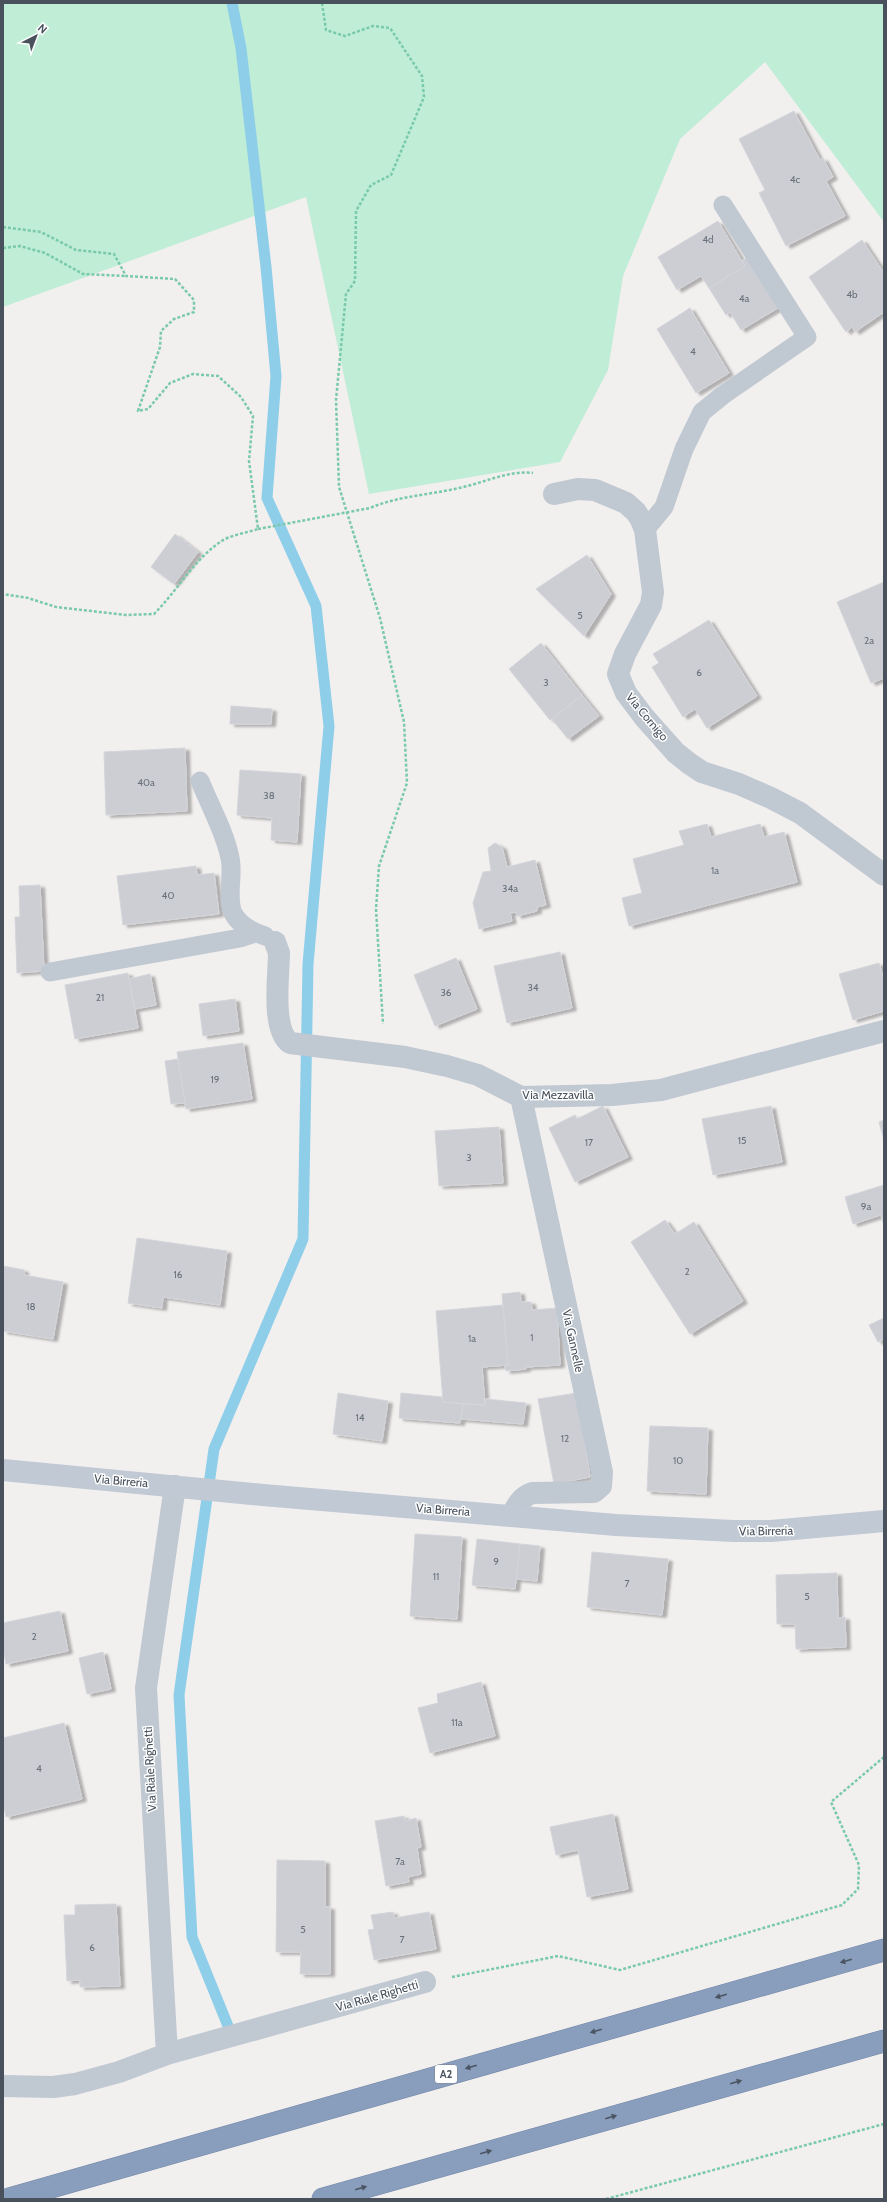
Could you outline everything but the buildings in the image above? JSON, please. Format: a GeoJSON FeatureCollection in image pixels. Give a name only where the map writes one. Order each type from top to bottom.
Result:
{"type":"FeatureCollection","features":[{"type":"Feature","properties":{"kind":"highway","name":"A2"},"geometry":{"type":"LineString","coordinates":[[8,2199],[884,1950]]}},
{"type":"Feature","properties":{"kind":"highway"},"geometry":{"type":"LineString","coordinates":[[324,2199],[884,2041]]}},
{"type":"Feature","properties":{"kind":"street","name":"Via Cornigo"},"geometry":{"type":"LineString","coordinates":[[554,494],[578,489],[595,490],[626,503],[636,512],[644,530],[653,592],[651,605],[645,619],[620,664],[618,674],[620,682],[626,693],[676,753],[702,772],[739,784],[772,798],[800,813],[884,875]]}},
{"type":"Feature","properties":{"kind":"street","name":"Via Mezzavilla"},"geometry":{"type":"LineString","coordinates":[[275,942],[279,953],[278,1021],[285,1040],[296,1045],[352,1050],[447,1066],[478,1076],[521,1097],[612,1095],[661,1090],[884,1031]]}},
{"type":"Feature","properties":{"kind":"street","name":"Via Gannelle"},"geometry":{"type":"LineString","coordinates":[[512,1515],[520,1500],[526,1495],[532,1493],[594,1492],[601,1486],[602,1480],[602,1472],[521,1097]]}},
{"type":"Feature","properties":{"kind":"street","name":"Via Birreria"},"geometry":{"type":"LineString","coordinates":[[4,1468],[263,1496],[512,1515],[616,1525],[733,1531],[806,1529],[884,1521]]}},
{"type":"Feature","properties":{"kind":"street","name":"Via Riale Righetti"},"geometry":{"type":"LineString","coordinates":[[167,2054],[146,1688],[183,1487]]}},
{"type":"Feature","properties":{"kind":"street","name":"Via Riale Righetti"},"geometry":{"type":"LineString","coordinates":[[3,2086],[53,2087],[75,2084],[119,2072],[167,2054],[424,1982]]}},
{"type":"Feature","properties":{"kind":"lane"},"geometry":{"type":"LineString","coordinates":[[644,530],[664,507],[684,449],[702,412],[723,395],[807,337],[723,205]]}},
{"type":"Feature","properties":{"kind":"lane"},"geometry":{"type":"LineString","coordinates":[[200,781],[225,842],[230,859],[231,905],[233,912],[238,921],[255,933],[270,938],[275,942]]}},
{"type":"Feature","properties":{"kind":"lane"},"geometry":{"type":"LineString","coordinates":[[50,972],[240,938],[255,933]]}},
{"type":"Feature","properties":{"kind":"path"},"geometry":{"type":"LineString","coordinates":[[322,3],[326,30],[345,36],[373,26],[390,28],[422,76],[424,97],[391,175],[371,185],[356,211],[355,281],[346,294],[336,400],[339,487],[380,618],[404,722],[407,783],[379,866],[376,909],[384,1055]]}},
{"type":"Feature","properties":{"kind":"path"},"geometry":{"type":"LineString","coordinates":[[3,227],[41,232],[76,250],[114,254],[126,276]]}},
{"type":"Feature","properties":{"kind":"path"},"geometry":{"type":"LineString","coordinates":[[3,248],[20,246],[45,253],[83,274],[175,280],[194,300],[194,312],[174,319],[161,330],[160,347],[138,411],[148,409],[170,383],[194,374],[218,376],[241,397],[253,416],[249,461],[258,529]]}},
{"type":"Feature","properties":{"kind":"path"},"geometry":{"type":"LineString","coordinates":[[3,594],[28,598],[56,606],[126,615],[154,614],[169,599],[198,561],[221,541],[258,529],[266,529],[323,516],[370,508],[386,501],[459,488],[519,471],[534,473]]}},
{"type":"Feature","properties":{"kind":"path"},"geometry":{"type":"LineString","coordinates":[[424,1982],[558,1956],[620,1970],[842,1905],[858,1889],[859,1864],[831,1802],[884,1757]]}},
{"type":"Feature","properties":{"kind":"path"},"geometry":{"type":"LineString","coordinates":[[606,2199],[884,2124]]}},
{"type":"Feature","properties":{"kind":"green space"},"geometry":{"type":"Polygon","coordinates":[[[3,3],[884,3],[884,222],[765,62],[680,139],[623,276],[608,370],[560,462],[369,494],[306,197],[3,307],[3,3]]]}},
{"type":"Feature","properties":{"kind":"waterway"},"geometry":{"type":"LineString","coordinates":[[228,2026],[192,1937],[179,1695],[214,1449],[303,1239],[308,964],[329,726],[316,606],[267,498],[276,376],[266,267],[241,48],[232,3]]}}]}
